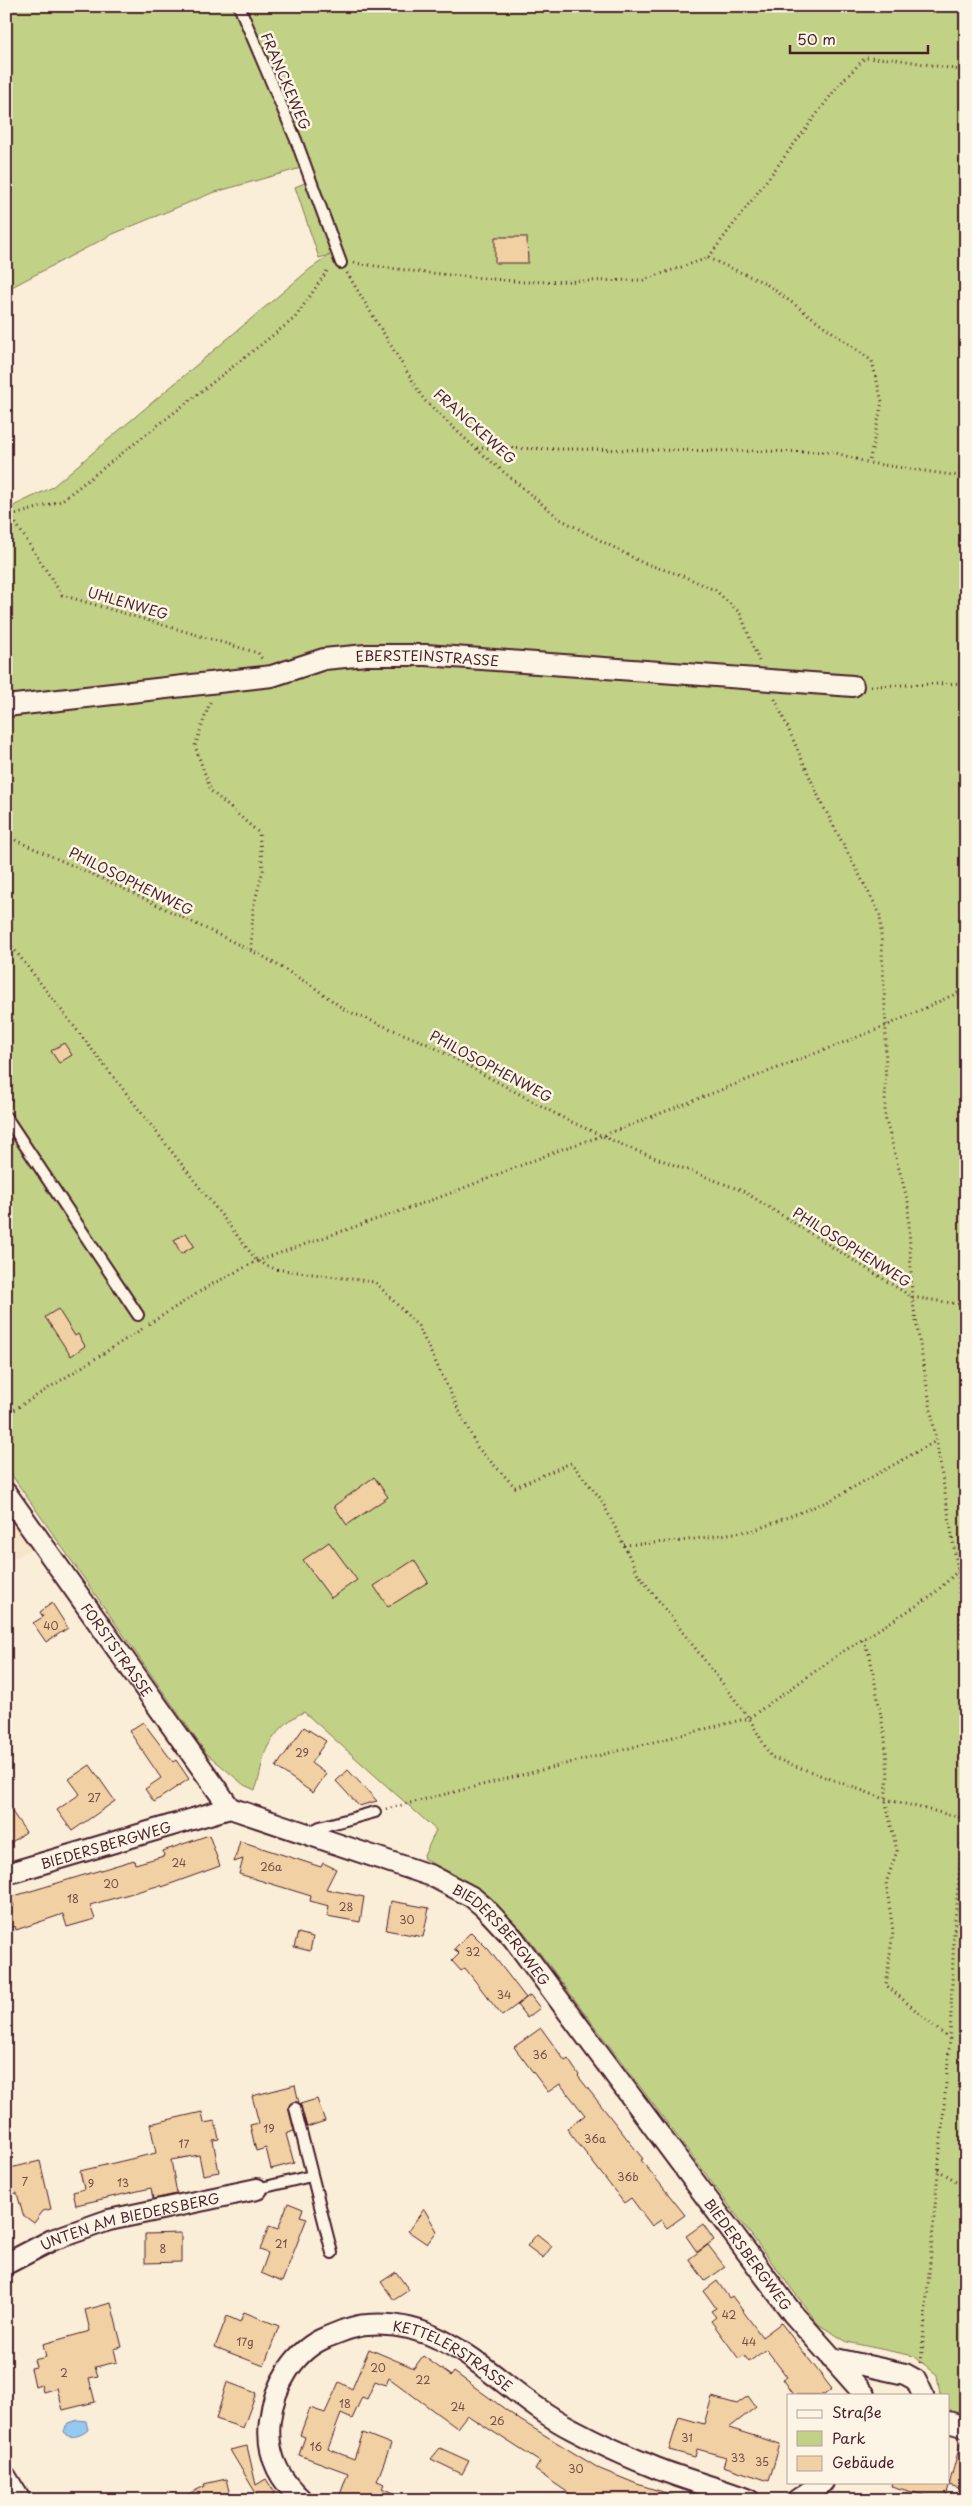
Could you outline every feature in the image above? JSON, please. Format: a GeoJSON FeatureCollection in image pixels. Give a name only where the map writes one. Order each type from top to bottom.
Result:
{"type":"FeatureCollection","features":[{"type":"Feature","properties":{"kind":"street","name":"EBERSTEINSTRASSE"},"geometry":{"type":"LineString","coordinates":[[6,706],[272,676],[324,659],[366,655],[426,655],[853,686]]}},
{"type":"Feature","properties":{"kind":"street","name":"FORSTSTRASSE"},"geometry":{"type":"LineString","coordinates":[[6,1493],[230,1808]]}},
{"type":"Feature","properties":{"kind":"street","name":"BIEDERSBERGWEG"},"geometry":{"type":"LineString","coordinates":[[6,1874],[230,1808],[432,1876],[458,1888],[484,1907],[513,1938],[794,2314],[864,2394]]}},
{"type":"Feature","properties":{"kind":"street","name":"UNTEN AM BIEDERSBERG"},"geometry":{"type":"LineString","coordinates":[[6,2264],[52,2240],[109,2220],[257,2189]]}},
{"type":"Feature","properties":{"kind":"street","name":"KETTELERSTRASSE"},"geometry":{"type":"LineString","coordinates":[[302,2500],[291,2490],[276,2469],[269,2446],[270,2420],[275,2396],[287,2370],[301,2353],[324,2338],[366,2325],[400,2325],[424,2331],[449,2342],[501,2382],[564,2425],[607,2447],[657,2468],[748,2500]]}},
{"type":"Feature","properties":{"kind":"street"},"geometry":{"type":"LineString","coordinates":[[831,2358],[905,2374],[919,2388]]}},
{"type":"Feature","properties":{"kind":"street"},"geometry":{"type":"LineString","coordinates":[[950,2423],[966,2427]]}},
{"type":"Feature","properties":{"kind":"street"},"geometry":{"type":"LineString","coordinates":[[6,2477],[20,2500]]}},
{"type":"Feature","properties":{"kind":"street"},"geometry":{"type":"LineString","coordinates":[[797,2500],[820,2484]]}},
{"type":"Feature","properties":{"kind":"lane","name":"FRANCKEWEG"},"geometry":{"type":"LineString","coordinates":[[239,6],[296,140],[341,262]]}},
{"type":"Feature","properties":{"kind":"lane"},"geometry":{"type":"LineString","coordinates":[[6,1117],[138,1315]]}},
{"type":"Feature","properties":{"kind":"lane"},"geometry":{"type":"LineString","coordinates":[[306,1835],[320,1827],[375,1812]]}},
{"type":"Feature","properties":{"kind":"lane"},"geometry":{"type":"LineString","coordinates":[[295,2108],[332,2253]]}},
{"type":"Feature","properties":{"kind":"lane"},"geometry":{"type":"LineString","coordinates":[[257,2189],[311,2176]]}},
{"type":"Feature","properties":{"kind":"path"},"geometry":{"type":"LineString","coordinates":[[11,516],[61,500],[295,318],[330,266],[341,262],[524,282],[643,280],[708,258],[838,86],[865,58],[895,59],[966,71]]}},
{"type":"Feature","properties":{"kind":"path"},"geometry":{"type":"LineString","coordinates":[[708,258],[765,283],[872,361],[882,402],[869,464]]}},
{"type":"Feature","properties":{"kind":"path","name":"FRANCKEWEG"},"geometry":{"type":"LineString","coordinates":[[341,262],[424,400],[475,448],[560,519],[643,563],[681,575],[715,590],[740,613],[766,680],[820,800],[880,914],[886,1026],[885,1117],[908,1202],[912,1297],[958,1571],[966,1734]]}},
{"type":"Feature","properties":{"kind":"path"},"geometry":{"type":"LineString","coordinates":[[475,448],[833,452],[869,464],[966,477]]}},
{"type":"Feature","properties":{"kind":"path","name":"UHLENWEG"},"geometry":{"type":"LineString","coordinates":[[6,512],[11,516],[62,596],[258,653],[272,676]]}},
{"type":"Feature","properties":{"kind":"path"},"geometry":{"type":"LineString","coordinates":[[218,681],[195,746],[212,791],[258,832],[263,870],[253,908],[251,950]]}},
{"type":"Feature","properties":{"kind":"path"},"geometry":{"type":"LineString","coordinates":[[853,686],[966,683]]}},
{"type":"Feature","properties":{"kind":"path","name":"PHILOSOPHENWEG"},"geometry":{"type":"LineString","coordinates":[[6,836],[114,884],[251,950],[312,986],[345,1010],[428,1044],[565,1119],[602,1136],[743,1191],[912,1297],[966,1305]]}},
{"type":"Feature","properties":{"kind":"path"},"geometry":{"type":"LineString","coordinates":[[6,939],[257,1260],[275,1268],[375,1282],[418,1326],[477,1446],[515,1488],[571,1463],[601,1499],[638,1574],[749,1718],[771,1757],[885,1799],[965,1819]]}},
{"type":"Feature","properties":{"kind":"path"},"geometry":{"type":"LineString","coordinates":[[6,1415],[207,1287],[257,1260],[443,1196],[565,1148],[602,1136],[886,1026],[966,989]]}},
{"type":"Feature","properties":{"kind":"path"},"geometry":{"type":"LineString","coordinates":[[624,1545],[681,1541],[755,1530],[829,1501],[936,1441]]}},
{"type":"Feature","properties":{"kind":"path"},"geometry":{"type":"LineString","coordinates":[[375,1812],[749,1718],[862,1640],[932,1596],[966,1563]]}},
{"type":"Feature","properties":{"kind":"path"},"geometry":{"type":"LineString","coordinates":[[862,1640],[870,1656],[885,1738],[888,1776],[885,1799],[897,1850],[886,1883],[893,1931],[886,1985],[950,2039]]}},
{"type":"Feature","properties":{"kind":"path"},"geometry":{"type":"LineString","coordinates":[[919,2388],[950,2039],[954,1930],[966,1803]]}},
{"type":"Feature","properties":{"kind":"path"},"geometry":{"type":"LineString","coordinates":[[954,1930],[966,1925]]}},
{"type":"Feature","properties":{"kind":"path"},"geometry":{"type":"LineString","coordinates":[[938,2170],[966,2187]]}},
{"type":"Feature","properties":{"kind":"shaded area"},"geometry":{"type":"Polygon","coordinates":[[[6,1508],[33,1548],[6,1563],[6,1508]]]}},
{"type":"Feature","properties":{"kind":"green space"},"geometry":{"type":"Polygon","coordinates":[[[6,6],[966,6],[966,2415],[953,2412],[950,2409],[950,2394],[940,2394],[937,2375],[914,2356],[847,2342],[818,2324],[524,1932],[481,1891],[423,1858],[436,1830],[304,1712],[288,1722],[270,1742],[255,1790],[244,1785],[206,1753],[6,1467],[6,517],[15,505],[51,488],[310,269],[330,255],[319,258],[295,187],[307,182],[301,168],[212,193],[113,234],[6,290],[6,6]]]}},
{"type":"Feature","properties":{"kind":"water"},"geometry":{"type":"Polygon","coordinates":[[[78,2420],[86,2421],[88,2430],[77,2436],[66,2435],[64,2431],[68,2423],[78,2420]]]}},
{"type":"Feature","properties":{"kind":"building"},"geometry":{"type":"Polygon","coordinates":[[[495,237],[527,237],[528,263],[495,263],[495,237]]]}},
{"type":"Feature","properties":{"kind":"building"},"geometry":{"type":"Polygon","coordinates":[[[64,1043],[72,1055],[59,1063],[51,1051],[64,1043]]]}},
{"type":"Feature","properties":{"kind":"building"},"geometry":{"type":"Polygon","coordinates":[[[186,1233],[194,1246],[181,1254],[174,1240],[186,1233]]]}},
{"type":"Feature","properties":{"kind":"building"},"geometry":{"type":"Polygon","coordinates":[[[58,1309],[75,1336],[78,1334],[85,1346],[71,1356],[45,1317],[58,1309]]]}},
{"type":"Feature","properties":{"kind":"building"},"geometry":{"type":"Polygon","coordinates":[[[374,1477],[388,1497],[347,1525],[334,1506],[374,1477]]]}},
{"type":"Feature","properties":{"kind":"building"},"geometry":{"type":"Polygon","coordinates":[[[329,1542],[357,1580],[331,1598],[303,1560],[329,1542]]]}},
{"type":"Feature","properties":{"kind":"building"},"geometry":{"type":"Polygon","coordinates":[[[414,1560],[428,1582],[388,1607],[374,1586],[414,1560]]]}},
{"type":"Feature","properties":{"kind":"building"},"geometry":{"type":"Polygon","coordinates":[[[52,1603],[68,1628],[46,1642],[33,1623],[43,1617],[40,1612],[52,1603]]]}},
{"type":"Feature","properties":{"kind":"building"},"geometry":{"type":"Polygon","coordinates":[[[143,1722],[173,1762],[176,1760],[189,1779],[154,1802],[145,1789],[161,1778],[129,1731],[143,1722]]]}},
{"type":"Feature","properties":{"kind":"building"},"geometry":{"type":"Polygon","coordinates":[[[304,1727],[326,1741],[311,1763],[326,1774],[313,1793],[276,1767],[304,1727]]]}},
{"type":"Feature","properties":{"kind":"building"},"geometry":{"type":"Polygon","coordinates":[[[90,1765],[115,1801],[72,1831],[57,1810],[80,1794],[69,1779],[90,1765]]]}},
{"type":"Feature","properties":{"kind":"building"},"geometry":{"type":"Polygon","coordinates":[[[348,1770],[377,1801],[359,1806],[336,1781],[348,1770]]]}},
{"type":"Feature","properties":{"kind":"building"},"geometry":{"type":"Polygon","coordinates":[[[6,1803],[26,1832],[6,1846],[6,1803]]]}},
{"type":"Feature","properties":{"kind":"building"},"geometry":{"type":"Polygon","coordinates":[[[209,1835],[220,1866],[162,1887],[161,1885],[90,1905],[95,1919],[67,1927],[63,1914],[16,1930],[15,1926],[6,1929],[6,1908],[14,1906],[11,1897],[134,1860],[135,1864],[164,1856],[163,1851],[209,1835]]]}},
{"type":"Feature","properties":{"kind":"building"},"geometry":{"type":"Polygon","coordinates":[[[240,1841],[321,1867],[323,1863],[336,1869],[326,1889],[364,1897],[360,1922],[327,1916],[329,1906],[310,1901],[311,1896],[239,1874],[243,1859],[234,1862],[240,1841]]]}},
{"type":"Feature","properties":{"kind":"building"},"geometry":{"type":"Polygon","coordinates":[[[391,1901],[429,1908],[423,1937],[386,1930],[391,1901]]]}},
{"type":"Feature","properties":{"kind":"building"},"geometry":{"type":"Polygon","coordinates":[[[471,1932],[489,1950],[526,1998],[502,2016],[465,1968],[461,1971],[452,1961],[459,1954],[454,1949],[471,1932]]]}},
{"type":"Feature","properties":{"kind":"building"},"geometry":{"type":"Polygon","coordinates":[[[298,1933],[313,1937],[310,1951],[294,1947],[298,1933]]]}},
{"type":"Feature","properties":{"kind":"building"},"geometry":{"type":"Polygon","coordinates":[[[530,1995],[540,2008],[527,2018],[517,2005],[530,1995]]]}},
{"type":"Feature","properties":{"kind":"building"},"geometry":{"type":"Polygon","coordinates":[[[541,2028],[565,2061],[568,2059],[578,2076],[643,2159],[641,2160],[685,2215],[667,2228],[661,2220],[652,2226],[631,2198],[624,2203],[567,2129],[585,2115],[560,2084],[548,2092],[514,2047],[541,2028]]]}},
{"type":"Feature","properties":{"kind":"building"},"geometry":{"type":"Polygon","coordinates":[[[295,2085],[299,2103],[293,2102],[288,2107],[294,2131],[286,2134],[294,2163],[271,2169],[266,2148],[256,2151],[250,2125],[259,2123],[252,2096],[295,2085]]]}},
{"type":"Feature","properties":{"kind":"building"},"geometry":{"type":"Polygon","coordinates":[[[317,2099],[325,2121],[307,2127],[300,2104],[317,2099]]]}},
{"type":"Feature","properties":{"kind":"building"},"geometry":{"type":"Polygon","coordinates":[[[202,2112],[204,2123],[215,2121],[219,2139],[213,2140],[219,2172],[203,2175],[199,2155],[171,2160],[177,2194],[153,2199],[151,2188],[76,2205],[73,2192],[84,2189],[80,2171],[156,2153],[150,2124],[202,2112]]]}},
{"type":"Feature","properties":{"kind":"building"},"geometry":{"type":"Polygon","coordinates":[[[40,2161],[51,2209],[43,2211],[34,2223],[23,2215],[17,2193],[6,2195],[6,2169],[40,2161]]]}},
{"type":"Feature","properties":{"kind":"building"},"geometry":{"type":"Polygon","coordinates":[[[288,2203],[303,2209],[300,2216],[307,2218],[282,2282],[261,2273],[268,2253],[260,2250],[269,2226],[278,2229],[288,2203]]]}},
{"type":"Feature","properties":{"kind":"building"},"geometry":{"type":"Polygon","coordinates":[[[424,2209],[437,2231],[427,2244],[408,2231],[424,2209]]]}},
{"type":"Feature","properties":{"kind":"building"},"geometry":{"type":"Polygon","coordinates":[[[703,2224],[714,2240],[697,2252],[686,2236],[703,2224]]]}},
{"type":"Feature","properties":{"kind":"building"},"geometry":{"type":"Polygon","coordinates":[[[181,2233],[181,2262],[145,2263],[145,2234],[181,2233]]]}},
{"type":"Feature","properties":{"kind":"building"},"geometry":{"type":"Polygon","coordinates":[[[537,2234],[552,2246],[543,2258],[527,2246],[537,2234]]]}},
{"type":"Feature","properties":{"kind":"building"},"geometry":{"type":"Polygon","coordinates":[[[708,2245],[725,2267],[705,2281],[689,2259],[708,2245]]]}},
{"type":"Feature","properties":{"kind":"building"},"geometry":{"type":"Polygon","coordinates":[[[396,2272],[409,2290],[394,2300],[381,2282],[396,2272]]]}},
{"type":"Feature","properties":{"kind":"building"},"geometry":{"type":"Polygon","coordinates":[[[717,2281],[729,2298],[732,2296],[762,2337],[781,2323],[832,2389],[825,2394],[793,2394],[783,2379],[787,2377],[766,2349],[749,2362],[744,2355],[739,2359],[711,2321],[716,2317],[711,2311],[716,2308],[704,2291],[717,2281]]]}},
{"type":"Feature","properties":{"kind":"building"},"geometry":{"type":"Polygon","coordinates":[[[111,2303],[122,2347],[114,2349],[117,2362],[95,2367],[98,2376],[89,2378],[95,2402],[63,2410],[57,2388],[43,2392],[41,2384],[35,2386],[31,2368],[36,2367],[34,2360],[46,2357],[43,2344],[90,2331],[85,2310],[111,2303]]]}},
{"type":"Feature","properties":{"kind":"building"},"geometry":{"type":"Polygon","coordinates":[[[244,2312],[279,2326],[264,2366],[215,2347],[227,2316],[240,2322],[244,2312]]]}},
{"type":"Feature","properties":{"kind":"building"},"geometry":{"type":"Polygon","coordinates":[[[369,2349],[414,2368],[423,2356],[451,2376],[454,2372],[520,2420],[600,2469],[637,2484],[676,2496],[676,2500],[579,2500],[535,2470],[540,2462],[467,2415],[457,2428],[389,2378],[386,2385],[375,2381],[367,2399],[362,2397],[352,2419],[341,2414],[328,2449],[354,2459],[363,2433],[391,2444],[377,2481],[385,2484],[383,2488],[409,2500],[338,2500],[348,2473],[299,2455],[305,2437],[300,2435],[310,2408],[325,2413],[339,2382],[352,2389],[369,2349]]]}},
{"type":"Feature","properties":{"kind":"building"},"geometry":{"type":"Polygon","coordinates":[[[227,2382],[256,2393],[243,2428],[216,2419],[227,2382]]]}},
{"type":"Feature","properties":{"kind":"building"},"geometry":{"type":"Polygon","coordinates":[[[748,2396],[756,2407],[729,2428],[780,2444],[769,2481],[723,2466],[726,2457],[697,2449],[695,2457],[669,2450],[679,2417],[704,2424],[712,2397],[737,2404],[748,2396]]]}},
{"type":"Feature","properties":{"kind":"building"},"geometry":{"type":"Polygon","coordinates":[[[961,2441],[966,2442],[966,2490],[949,2485],[961,2441]]]}},
{"type":"Feature","properties":{"kind":"building"},"geometry":{"type":"Polygon","coordinates":[[[247,2446],[256,2485],[266,2479],[275,2493],[264,2500],[260,2500],[230,2450],[247,2446]]]}},
{"type":"Feature","properties":{"kind":"building"},"geometry":{"type":"Polygon","coordinates":[[[440,2448],[469,2461],[462,2474],[431,2459],[440,2448]]]}},
{"type":"Feature","properties":{"kind":"building"},"geometry":{"type":"Polygon","coordinates":[[[226,2479],[230,2495],[212,2500],[175,2500],[205,2486],[204,2484],[226,2479]]]}},
{"type":"Feature","properties":{"kind":"building"},"geometry":{"type":"Polygon","coordinates":[[[892,2484],[949,2484],[945,2500],[925,2500],[926,2496],[891,2486],[892,2484]]]}}]}
